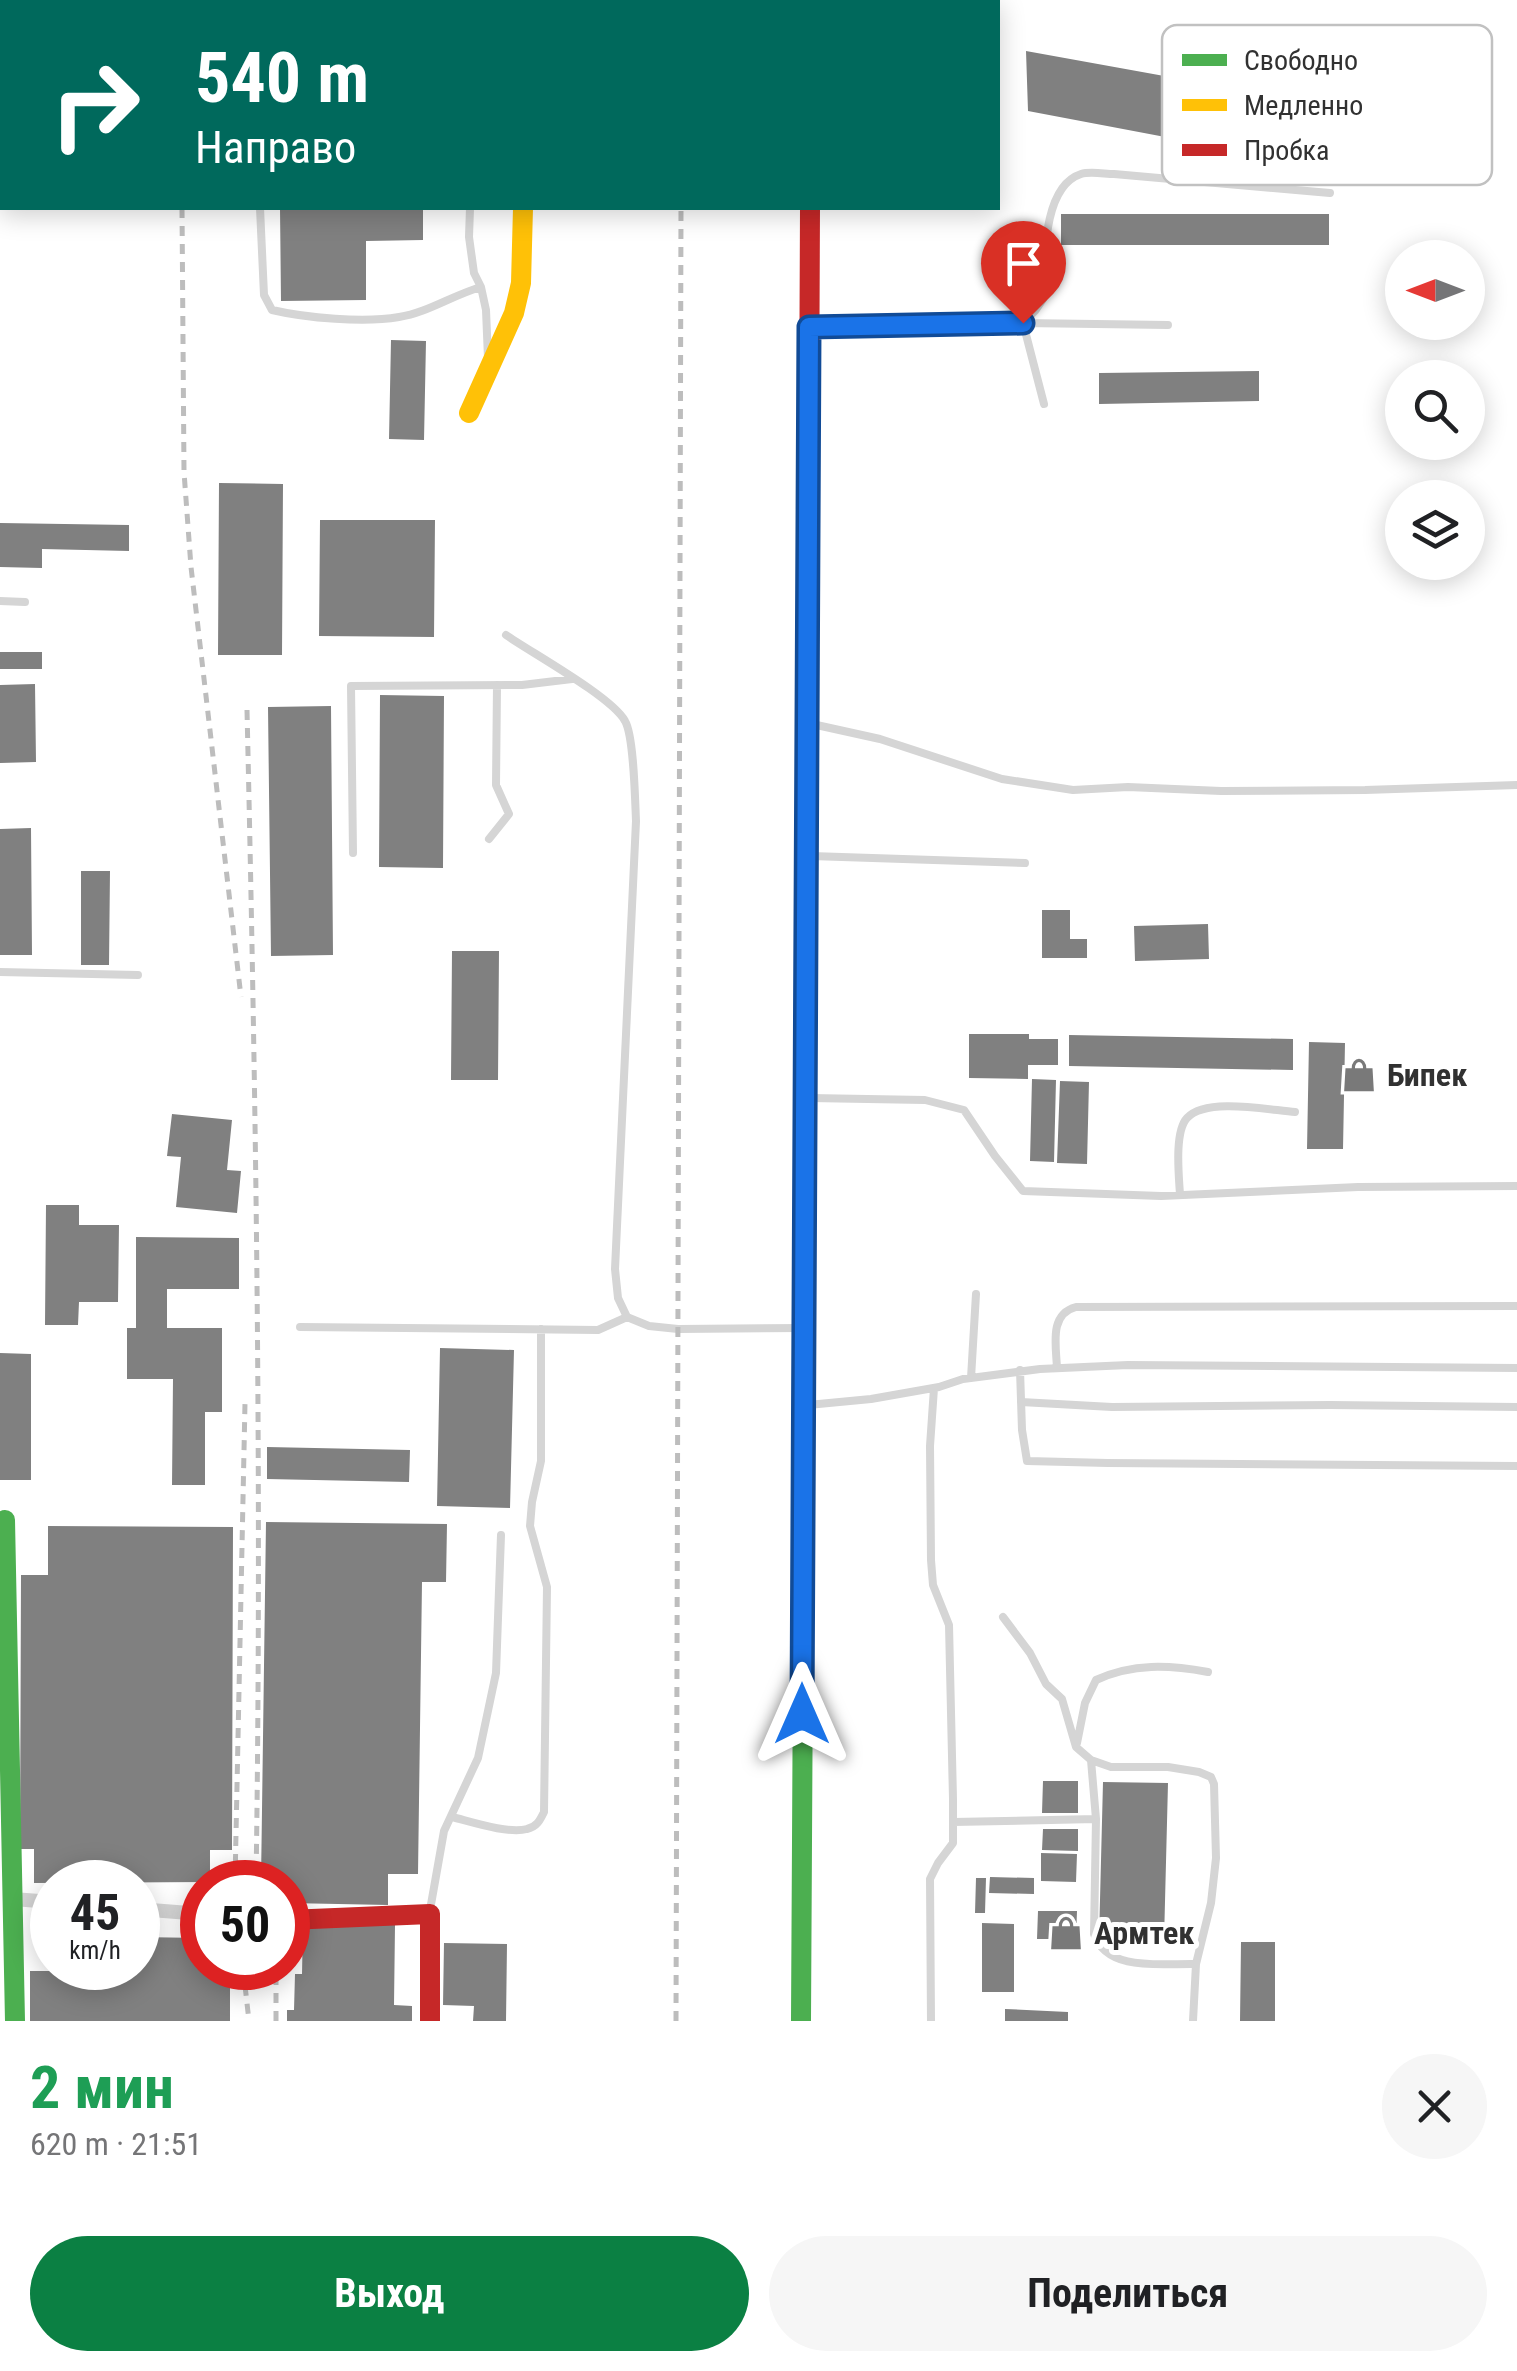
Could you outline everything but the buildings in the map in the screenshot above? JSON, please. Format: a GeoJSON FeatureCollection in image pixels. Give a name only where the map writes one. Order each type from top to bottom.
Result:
{"type":"FeatureCollection","features":[{"type":"Feature","properties":{"kind":"main road"},"geometry":{"type":"LineString","coordinates":[[469,413],[514,313],[521,283],[523,210]]}},
{"type":"Feature","properties":{"kind":"main road"},"geometry":{"type":"LineString","coordinates":[[801,2021],[810,210]]}},
{"type":"Feature","properties":{"kind":"main road"},"geometry":{"type":"LineString","coordinates":[[5,1520],[14,1899],[7,1943],[15,2021]]}},
{"type":"Feature","properties":{"kind":"main road"},"geometry":{"type":"LineString","coordinates":[[310,1919],[430,1914],[430,2021]]}},
{"type":"Feature","properties":{"kind":"street"},"geometry":{"type":"LineString","coordinates":[[14,1899],[30,1900]]}},
{"type":"Feature","properties":{"kind":"lane"},"geometry":{"type":"LineString","coordinates":[[1023,323],[1042,299],[1050,212],[1059,191],[1081,174],[1162,178]]}},
{"type":"Feature","properties":{"kind":"lane"},"geometry":{"type":"LineString","coordinates":[[1246,185],[1330,192]]}},
{"type":"Feature","properties":{"kind":"lane"},"geometry":{"type":"LineString","coordinates":[[260,210],[264,295],[272,310],[294,316],[401,317],[481,288]]}},
{"type":"Feature","properties":{"kind":"lane"},"geometry":{"type":"LineString","coordinates":[[470,210],[471,255],[486,310],[488,373]]}},
{"type":"Feature","properties":{"kind":"lane"},"geometry":{"type":"LineString","coordinates":[[1023,323],[1044,404]]}},
{"type":"Feature","properties":{"kind":"lane"},"geometry":{"type":"LineString","coordinates":[[809,327],[1168,325]]}},
{"type":"Feature","properties":{"kind":"lane"},"geometry":{"type":"LineString","coordinates":[[0,601],[24,602]]}},
{"type":"Feature","properties":{"kind":"lane"},"geometry":{"type":"LineString","coordinates":[[506,635],[607,702],[626,722],[634,768],[636,820],[615,1269],[618,1298],[628,1316],[650,1326],[804,1328]]}},
{"type":"Feature","properties":{"kind":"lane"},"geometry":{"type":"LineString","coordinates":[[353,852],[352,686],[497,686],[572,679]]}},
{"type":"Feature","properties":{"kind":"lane"},"geometry":{"type":"LineString","coordinates":[[489,839],[509,814],[496,784],[497,686]]}},
{"type":"Feature","properties":{"kind":"lane"},"geometry":{"type":"LineString","coordinates":[[807,723],[880,739],[1002,779],[1073,790],[1365,790],[1517,785]]}},
{"type":"Feature","properties":{"kind":"lane"},"geometry":{"type":"LineString","coordinates":[[807,856],[1025,862]]}},
{"type":"Feature","properties":{"kind":"lane"},"geometry":{"type":"LineString","coordinates":[[0,972],[138,975]]}},
{"type":"Feature","properties":{"kind":"lane"},"geometry":{"type":"LineString","coordinates":[[806,1098],[925,1100],[964,1110],[1023,1191],[1180,1195],[1339,1187],[1517,1186]]}},
{"type":"Feature","properties":{"kind":"lane"},"geometry":{"type":"LineString","coordinates":[[1180,1195],[1178,1161],[1186,1118],[1202,1109],[1222,1106],[1295,1112]]}},
{"type":"Feature","properties":{"kind":"lane"},"geometry":{"type":"LineString","coordinates":[[971,1378],[976,1294]]}},
{"type":"Feature","properties":{"kind":"lane"},"geometry":{"type":"LineString","coordinates":[[1056,1368],[1058,1320],[1065,1310],[1076,1307],[1517,1306]]}},
{"type":"Feature","properties":{"kind":"lane"},"geometry":{"type":"LineString","coordinates":[[300,1328],[598,1330],[628,1316]]}},
{"type":"Feature","properties":{"kind":"lane"},"geometry":{"type":"LineString","coordinates":[[452,1817],[495,1828],[526,1830],[539,1823],[544,1812],[546,1587],[530,1526],[542,1460],[541,1330]]}},
{"type":"Feature","properties":{"kind":"lane"},"geometry":{"type":"LineString","coordinates":[[804,1406],[871,1399],[1020,1370],[1056,1368],[1517,1368]]}},
{"type":"Feature","properties":{"kind":"lane"},"geometry":{"type":"LineString","coordinates":[[1020,1370],[1027,1461],[1517,1466]]}},
{"type":"Feature","properties":{"kind":"lane"},"geometry":{"type":"LineString","coordinates":[[931,2021],[930,1879],[953,1843],[949,1625],[933,1585],[931,1560],[934,1388]]}},
{"type":"Feature","properties":{"kind":"lane"},"geometry":{"type":"LineString","coordinates":[[1021,1402],[1112,1407],[1517,1408]]}},
{"type":"Feature","properties":{"kind":"lane"},"geometry":{"type":"LineString","coordinates":[[430,1914],[444,1830],[478,1758],[496,1673],[501,1535]]}},
{"type":"Feature","properties":{"kind":"lane"},"geometry":{"type":"LineString","coordinates":[[1003,1616],[1030,1653],[1046,1684],[1062,1698],[1076,1747],[1091,1760],[1111,1767],[1168,1767],[1211,1777],[1216,1858],[1211,1903],[1196,1964],[1194,2021]]}},
{"type":"Feature","properties":{"kind":"lane"},"geometry":{"type":"LineString","coordinates":[[1076,1747],[1086,1703],[1096,1680],[1131,1668],[1172,1666],[1208,1672]]}},
{"type":"Feature","properties":{"kind":"lane"},"geometry":{"type":"LineString","coordinates":[[1091,1760],[1096,1819],[1094,1934],[1098,1945],[1119,1959],[1196,1964]]}},
{"type":"Feature","properties":{"kind":"lane"},"geometry":{"type":"LineString","coordinates":[[953,1822],[1096,1819]]}},
{"type":"Feature","properties":{"kind":"railway"},"geometry":{"type":"LineString","coordinates":[[182,210],[184,472],[191,567],[241,997]]}},
{"type":"Feature","properties":{"kind":"railway"},"geometry":{"type":"LineString","coordinates":[[676,2021],[681,210]]}},
{"type":"Feature","properties":{"kind":"railway"},"geometry":{"type":"LineString","coordinates":[[247,710],[257,1296],[256,1860]]}},
{"type":"Feature","properties":{"kind":"railway"},"geometry":{"type":"LineString","coordinates":[[235,1860],[245,1403]]}},
{"type":"Feature","properties":{"kind":"railway"},"geometry":{"type":"LineString","coordinates":[[245,1990],[249,2021]]}},
{"type":"Feature","properties":{"kind":"railway"},"geometry":{"type":"LineString","coordinates":[[276,1990],[276,2021]]}},
{"type":"Feature","properties":{"kind":"traffic: fast"},"geometry":{"type":"LineString","coordinates":[[801,2021],[805,1301]]}},
{"type":"Feature","properties":{"kind":"traffic: fast"},"geometry":{"type":"LineString","coordinates":[[5,1520],[15,2021]]}},
{"type":"Feature","properties":{"kind":"traffic: slow"},"geometry":{"type":"LineString","coordinates":[[469,413],[514,313],[521,283],[523,210]]}},
{"type":"Feature","properties":{"kind":"traffic: slow"},"geometry":{"type":"LineString","coordinates":[[805,1301],[807,890]]}},
{"type":"Feature","properties":{"kind":"traffic: jam"},"geometry":{"type":"LineString","coordinates":[[807,890],[810,210]]}},
{"type":"Feature","properties":{"kind":"traffic: jam"},"geometry":{"type":"LineString","coordinates":[[310,1919],[430,1914],[430,2021]]}},
{"type":"Feature","properties":{"kind":"place","name":"Бипек"},"geometry":{"type":"Point","coordinates":[1359,1075]}},
{"type":"Feature","properties":{"kind":"place","name":"Армтек"},"geometry":{"type":"Point","coordinates":[1066,1933]}},
{"type":"Feature","properties":{"kind":"route"},"geometry":{"type":"LineString","coordinates":[[802,1714],[809,327],[1023,323]]}}]}
